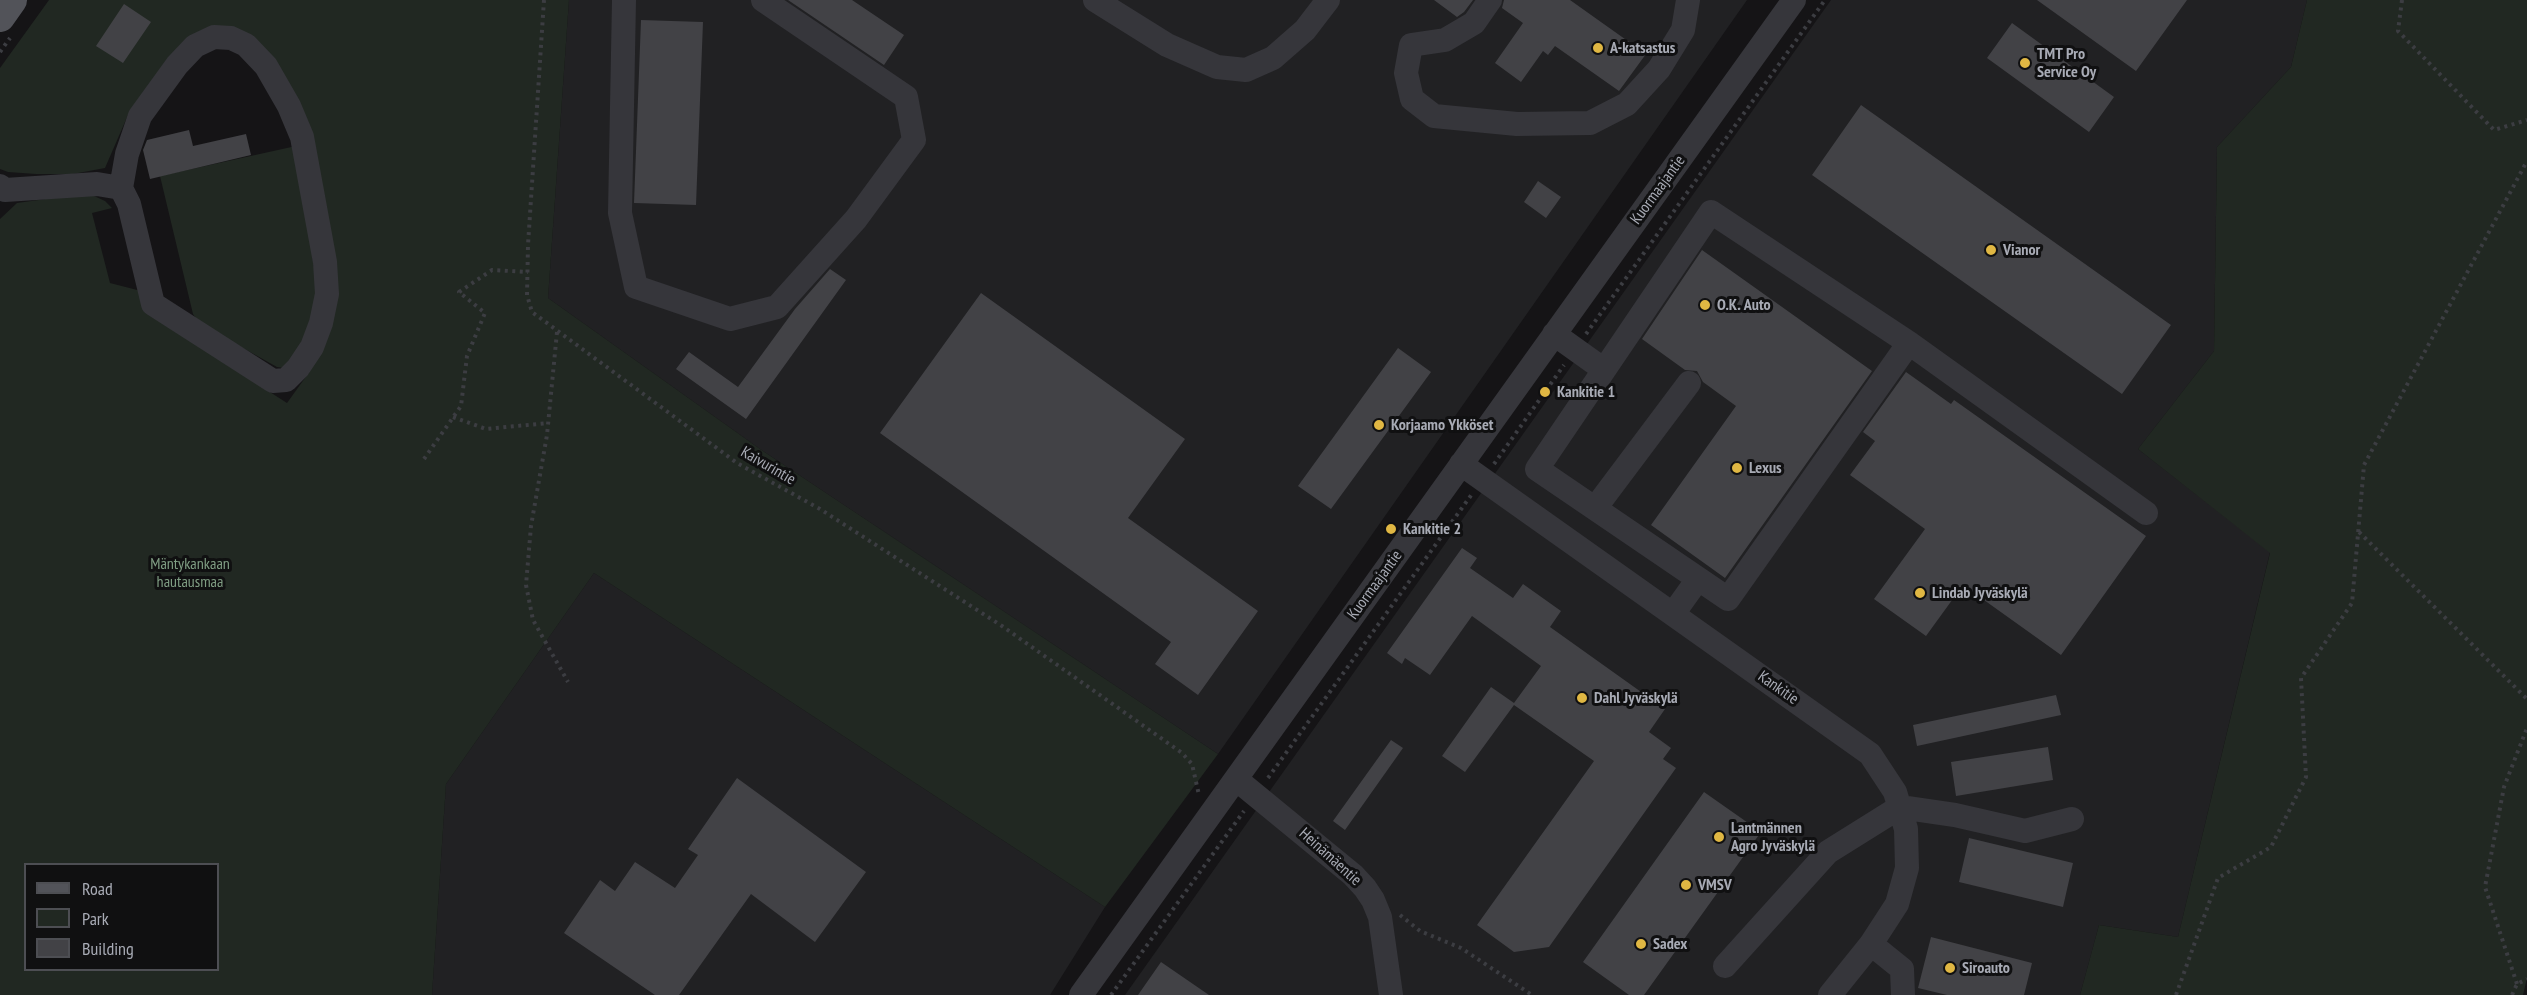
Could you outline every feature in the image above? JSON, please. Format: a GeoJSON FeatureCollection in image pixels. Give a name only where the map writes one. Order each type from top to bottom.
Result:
{"type":"FeatureCollection","features":[{"type":"Feature","properties":{"kind":"main road"},"geometry":{"type":"LineString","coordinates":[[0,17],[12,0]]}},
{"type":"Feature","properties":{"kind":"street"},"geometry":{"type":"LineString","coordinates":[[624,0],[620,213],[636,287],[730,319],[777,307],[856,219],[914,140],[906,97],[763,0]]}},
{"type":"Feature","properties":{"kind":"street"},"geometry":{"type":"LineString","coordinates":[[1095,0],[1167,45],[1217,67],[1246,69],[1273,58],[1305,30],[1328,0]]}},
{"type":"Feature","properties":{"kind":"street"},"geometry":{"type":"LineString","coordinates":[[1490,0],[1473,23],[1445,40],[1411,45],[1406,73],[1412,99],[1434,116],[1516,124],[1590,123],[1627,104],[1659,69],[1683,30],[1688,0]]}},
{"type":"Feature","properties":{"kind":"street","name":"Kuormaajantie"},"geometry":{"type":"LineString","coordinates":[[1082,995],[1794,0]]}},
{"type":"Feature","properties":{"kind":"street"},"geometry":{"type":"LineString","coordinates":[[214,37],[231,38],[246,45],[266,66],[289,106],[302,137],[325,262],[327,294],[321,323],[312,347],[298,368],[286,380],[273,381],[153,304],[129,204],[121,188],[127,154],[140,116],[177,65],[195,46],[214,37]]}},
{"type":"Feature","properties":{"kind":"street"},"geometry":{"type":"LineString","coordinates":[[0,186],[6,190],[97,184],[121,188]]}},
{"type":"Feature","properties":{"kind":"street"},"geometry":{"type":"LineString","coordinates":[[1909,343],[1728,599],[1537,469],[1711,212],[1909,343],[2146,513]]}},
{"type":"Feature","properties":{"kind":"street"},"geometry":{"type":"LineString","coordinates":[[1554,334],[1603,369]]}},
{"type":"Feature","properties":{"kind":"street"},"geometry":{"type":"LineString","coordinates":[[1596,507],[1689,383]]}},
{"type":"Feature","properties":{"kind":"street","name":"Kankitie"},"geometry":{"type":"LineString","coordinates":[[1461,464],[1870,754],[1896,792],[1906,829],[1907,868],[1897,904],[1871,944],[1830,995]]}},
{"type":"Feature","properties":{"kind":"street"},"geometry":{"type":"LineString","coordinates":[[1673,614],[1698,579]]}},
{"type":"Feature","properties":{"kind":"street","name":"Heinämäentie"},"geometry":{"type":"LineString","coordinates":[[1236,779],[1353,875],[1373,900],[1380,918],[1391,995]]}},
{"type":"Feature","properties":{"kind":"street"},"geometry":{"type":"LineString","coordinates":[[1725,966],[1828,852],[1900,807],[1955,815],[2025,831],[2072,819]]}},
{"type":"Feature","properties":{"kind":"street"},"geometry":{"type":"LineString","coordinates":[[1871,944],[1902,969],[1903,995]]}},
{"type":"Feature","properties":{"kind":"path","name":"Kaivurintie"},"geometry":{"type":"LineString","coordinates":[[544,0],[527,295],[532,312],[737,464],[820,509],[1002,626],[1182,753],[1192,764],[1198,795],[1237,821]]}},
{"type":"Feature","properties":{"kind":"path"},"geometry":{"type":"LineString","coordinates":[[1111,995],[1825,0]]}},
{"type":"Feature","properties":{"kind":"path"},"geometry":{"type":"LineString","coordinates":[[2402,0],[2398,31],[2494,130],[2527,120]]}},
{"type":"Feature","properties":{"kind":"path"},"geometry":{"type":"LineString","coordinates":[[2176,995],[2218,878],[2271,847],[2306,777],[2301,678],[2352,603],[2364,465],[2527,161]]}},
{"type":"Feature","properties":{"kind":"path"},"geometry":{"type":"LineString","coordinates":[[424,459],[461,406],[467,356],[485,313],[459,292],[492,270],[528,272]]}},
{"type":"Feature","properties":{"kind":"path"},"geometry":{"type":"LineString","coordinates":[[557,331],[548,423],[531,526],[526,585],[533,620],[568,682]]}},
{"type":"Feature","properties":{"kind":"path"},"geometry":{"type":"LineString","coordinates":[[453,417],[486,429],[548,423]]}},
{"type":"Feature","properties":{"kind":"path"},"geometry":{"type":"LineString","coordinates":[[2358,531],[2527,699]]}},
{"type":"Feature","properties":{"kind":"path"},"geometry":{"type":"LineString","coordinates":[[2517,984],[2485,887],[2504,787],[2527,728]]}},
{"type":"Feature","properties":{"kind":"path"},"geometry":{"type":"LineString","coordinates":[[1380,918],[1396,912],[1420,932],[1461,948],[1532,995]]}},
{"type":"Feature","properties":{"kind":"path"},"geometry":{"type":"LineString","coordinates":[[2512,995],[2517,984],[2527,979]]}},
{"type":"Feature","properties":{"kind":"shaded area"},"geometry":{"type":"Polygon","coordinates":[[[569,0],[1747,0],[1218,754],[760,449],[548,298],[569,0]]]}},
{"type":"Feature","properties":{"kind":"shaded area"},"geometry":{"type":"Polygon","coordinates":[[[1831,0],[2307,0],[2291,67],[2217,147],[2214,351],[2138,449],[2270,552],[2178,937],[2099,925],[2080,995],[1125,995],[1831,0]]]}},
{"type":"Feature","properties":{"kind":"shaded area"},"geometry":{"type":"Polygon","coordinates":[[[594,573],[1105,907],[1050,995],[432,995],[446,784],[594,573]]]}},
{"type":"Feature","properties":{"kind":"green space","name":"Mäntykankaan hautausmaa"},"geometry":{"type":"Polygon","coordinates":[[[49,0],[569,0],[548,298],[760,449],[1218,754],[1105,907],[594,573],[446,784],[432,995],[0,995],[0,219],[17,203],[92,195],[105,201],[112,208],[92,213],[110,283],[141,291],[145,312],[287,403],[310,371],[324,343],[293,96],[218,32],[128,115],[105,168],[73,174],[36,174],[8,172],[0,169],[0,68],[49,0]]]}},
{"type":"Feature","properties":{"kind":"green space"},"geometry":{"type":"Polygon","coordinates":[[[2307,0],[2527,0],[2527,978],[2523,995],[2080,995],[2099,925],[2178,937],[2270,553],[2138,449],[2214,351],[2217,147],[2291,67],[2307,0]]]}},
{"type":"Feature","properties":{"kind":"green space"},"geometry":{"type":"Polygon","coordinates":[[[296,146],[318,294],[306,339],[284,368],[277,367],[200,324],[193,314],[160,176],[296,146]]]}},
{"type":"Feature","properties":{"kind":"building"},"geometry":{"type":"Polygon","coordinates":[[[788,0],[852,0],[904,35],[884,65],[788,0]]]}},
{"type":"Feature","properties":{"kind":"building"},"geometry":{"type":"Polygon","coordinates":[[[1434,0],[1473,0],[1457,17],[1434,0]]]}},
{"type":"Feature","properties":{"kind":"building","name":"A-katsastus"},"geometry":{"type":"Polygon","coordinates":[[[1504,0],[1570,0],[1646,54],[1619,91],[1555,46],[1548,55],[1543,51],[1521,82],[1495,63],[1523,23],[1502,8],[1504,0]]]}},
{"type":"Feature","properties":{"kind":"building"},"geometry":{"type":"Polygon","coordinates":[[[2037,0],[2187,0],[2136,71],[2037,0]]]}},
{"type":"Feature","properties":{"kind":"building"},"geometry":{"type":"Polygon","coordinates":[[[124,4],[151,22],[123,63],[96,46],[124,4]]]}},
{"type":"Feature","properties":{"kind":"building"},"geometry":{"type":"Polygon","coordinates":[[[641,20],[703,22],[696,205],[634,203],[641,20]]]}},
{"type":"Feature","properties":{"kind":"building"},"geometry":{"type":"Polygon","coordinates":[[[2012,23],[2114,97],[2089,132],[1987,58],[2012,23]]]}},
{"type":"Feature","properties":{"kind":"building","name":"Vianor"},"geometry":{"type":"Polygon","coordinates":[[[1861,105],[2171,325],[2122,394],[1812,175],[1861,105]]]}},
{"type":"Feature","properties":{"kind":"building"},"geometry":{"type":"Polygon","coordinates":[[[189,130],[193,146],[246,134],[251,155],[150,179],[143,150],[147,140],[189,130]]]}},
{"type":"Feature","properties":{"kind":"building"},"geometry":{"type":"Polygon","coordinates":[[[1538,181],[1561,197],[1546,218],[1524,202],[1538,181]]]}},
{"type":"Feature","properties":{"kind":"building"},"geometry":{"type":"Polygon","coordinates":[[[1702,250],[1872,371],[1725,578],[1651,525],[1736,406],[1703,382],[1697,371],[1685,370],[1642,339],[1702,250]]]}},
{"type":"Feature","properties":{"kind":"building"},"geometry":{"type":"Polygon","coordinates":[[[830,269],[846,280],[746,419],[676,369],[689,352],[738,387],[795,309],[830,269]]]}},
{"type":"Feature","properties":{"kind":"building"},"geometry":{"type":"Polygon","coordinates":[[[981,293],[1185,439],[1128,518],[1258,611],[1198,695],[1155,664],[1171,642],[880,433],[981,293]]]}},
{"type":"Feature","properties":{"kind":"building"},"geometry":{"type":"Polygon","coordinates":[[[1398,348],[1431,372],[1331,509],[1298,486],[1398,348]]]}},
{"type":"Feature","properties":{"kind":"building"},"geometry":{"type":"Polygon","coordinates":[[[1906,372],[1951,404],[1954,400],[2146,536],[2061,655],[1963,585],[1926,636],[1874,599],[1925,529],[1850,475],[1875,441],[1863,432],[1906,372]]]}},
{"type":"Feature","properties":{"kind":"building"},"geometry":{"type":"Polygon","coordinates":[[[1462,548],[1477,558],[1470,568],[1513,598],[1523,584],[1561,611],[1550,627],[1665,709],[1649,732],[1671,748],[1663,759],[1676,768],[1549,947],[1514,952],[1477,925],[1594,761],[1514,705],[1465,772],[1442,756],[1491,687],[1514,703],[1541,666],[1472,616],[1430,675],[1405,658],[1402,664],[1387,653],[1462,548]]]}},
{"type":"Feature","properties":{"kind":"building"},"geometry":{"type":"Polygon","coordinates":[[[2056,695],[2061,715],[1917,746],[1913,725],[2056,695]]]}},
{"type":"Feature","properties":{"kind":"building"},"geometry":{"type":"Polygon","coordinates":[[[1391,740],[1403,748],[1345,830],[1333,821],[1391,740]]]}},
{"type":"Feature","properties":{"kind":"building"},"geometry":{"type":"Polygon","coordinates":[[[2048,747],[2053,780],[1956,796],[1951,762],[2048,747]]]}},
{"type":"Feature","properties":{"kind":"building"},"geometry":{"type":"Polygon","coordinates":[[[737,778],[866,872],[815,942],[751,894],[679,995],[655,995],[564,933],[600,880],[615,891],[635,862],[675,888],[698,855],[688,849],[737,778]]]}},
{"type":"Feature","properties":{"kind":"building"},"geometry":{"type":"Polygon","coordinates":[[[1704,792],[1761,832],[1644,995],[1629,995],[1583,962],[1704,792]]]}},
{"type":"Feature","properties":{"kind":"building"},"geometry":{"type":"Polygon","coordinates":[[[1969,838],[2073,863],[2063,907],[1959,882],[1969,838]]]}},
{"type":"Feature","properties":{"kind":"building"},"geometry":{"type":"Polygon","coordinates":[[[1931,937],[2032,963],[2024,995],[1947,995],[1918,988],[1931,937]]]}},
{"type":"Feature","properties":{"kind":"building"},"geometry":{"type":"Polygon","coordinates":[[[1161,962],[1209,995],[1138,995],[1161,962]]]}},
{"type":"Feature","properties":{"kind":"place","name":"A-katsastus"},"geometry":{"type":"Point","coordinates":[1598,48]}},
{"type":"Feature","properties":{"kind":"place","name":"TMT Pro Service Oy"},"geometry":{"type":"Point","coordinates":[2025,63]}},
{"type":"Feature","properties":{"kind":"place","name":"Vianor"},"geometry":{"type":"Point","coordinates":[1991,250]}},
{"type":"Feature","properties":{"kind":"place","name":"O.K. Auto"},"geometry":{"type":"Point","coordinates":[1705,305]}},
{"type":"Feature","properties":{"kind":"place","name":"Kankitie 1"},"geometry":{"type":"Point","coordinates":[1545,392]}},
{"type":"Feature","properties":{"kind":"place","name":"Korjaamo Ykköset"},"geometry":{"type":"Point","coordinates":[1379,425]}},
{"type":"Feature","properties":{"kind":"place","name":"Lexus"},"geometry":{"type":"Point","coordinates":[1737,468]}},
{"type":"Feature","properties":{"kind":"place","name":"Kankitie 2"},"geometry":{"type":"Point","coordinates":[1391,529]}},
{"type":"Feature","properties":{"kind":"place","name":"Lindab Jyväskylä"},"geometry":{"type":"Point","coordinates":[1920,593]}},
{"type":"Feature","properties":{"kind":"place","name":"Dahl Jyväskylä"},"geometry":{"type":"Point","coordinates":[1582,698]}},
{"type":"Feature","properties":{"kind":"place","name":"Lantmännen Agro Jyväskylä"},"geometry":{"type":"Point","coordinates":[1719,837]}},
{"type":"Feature","properties":{"kind":"place","name":"VMSV"},"geometry":{"type":"Point","coordinates":[1686,885]}},
{"type":"Feature","properties":{"kind":"place","name":"Sadex"},"geometry":{"type":"Point","coordinates":[1641,944]}},
{"type":"Feature","properties":{"kind":"place","name":"Siroauto"},"geometry":{"type":"Point","coordinates":[1950,968]}}]}
